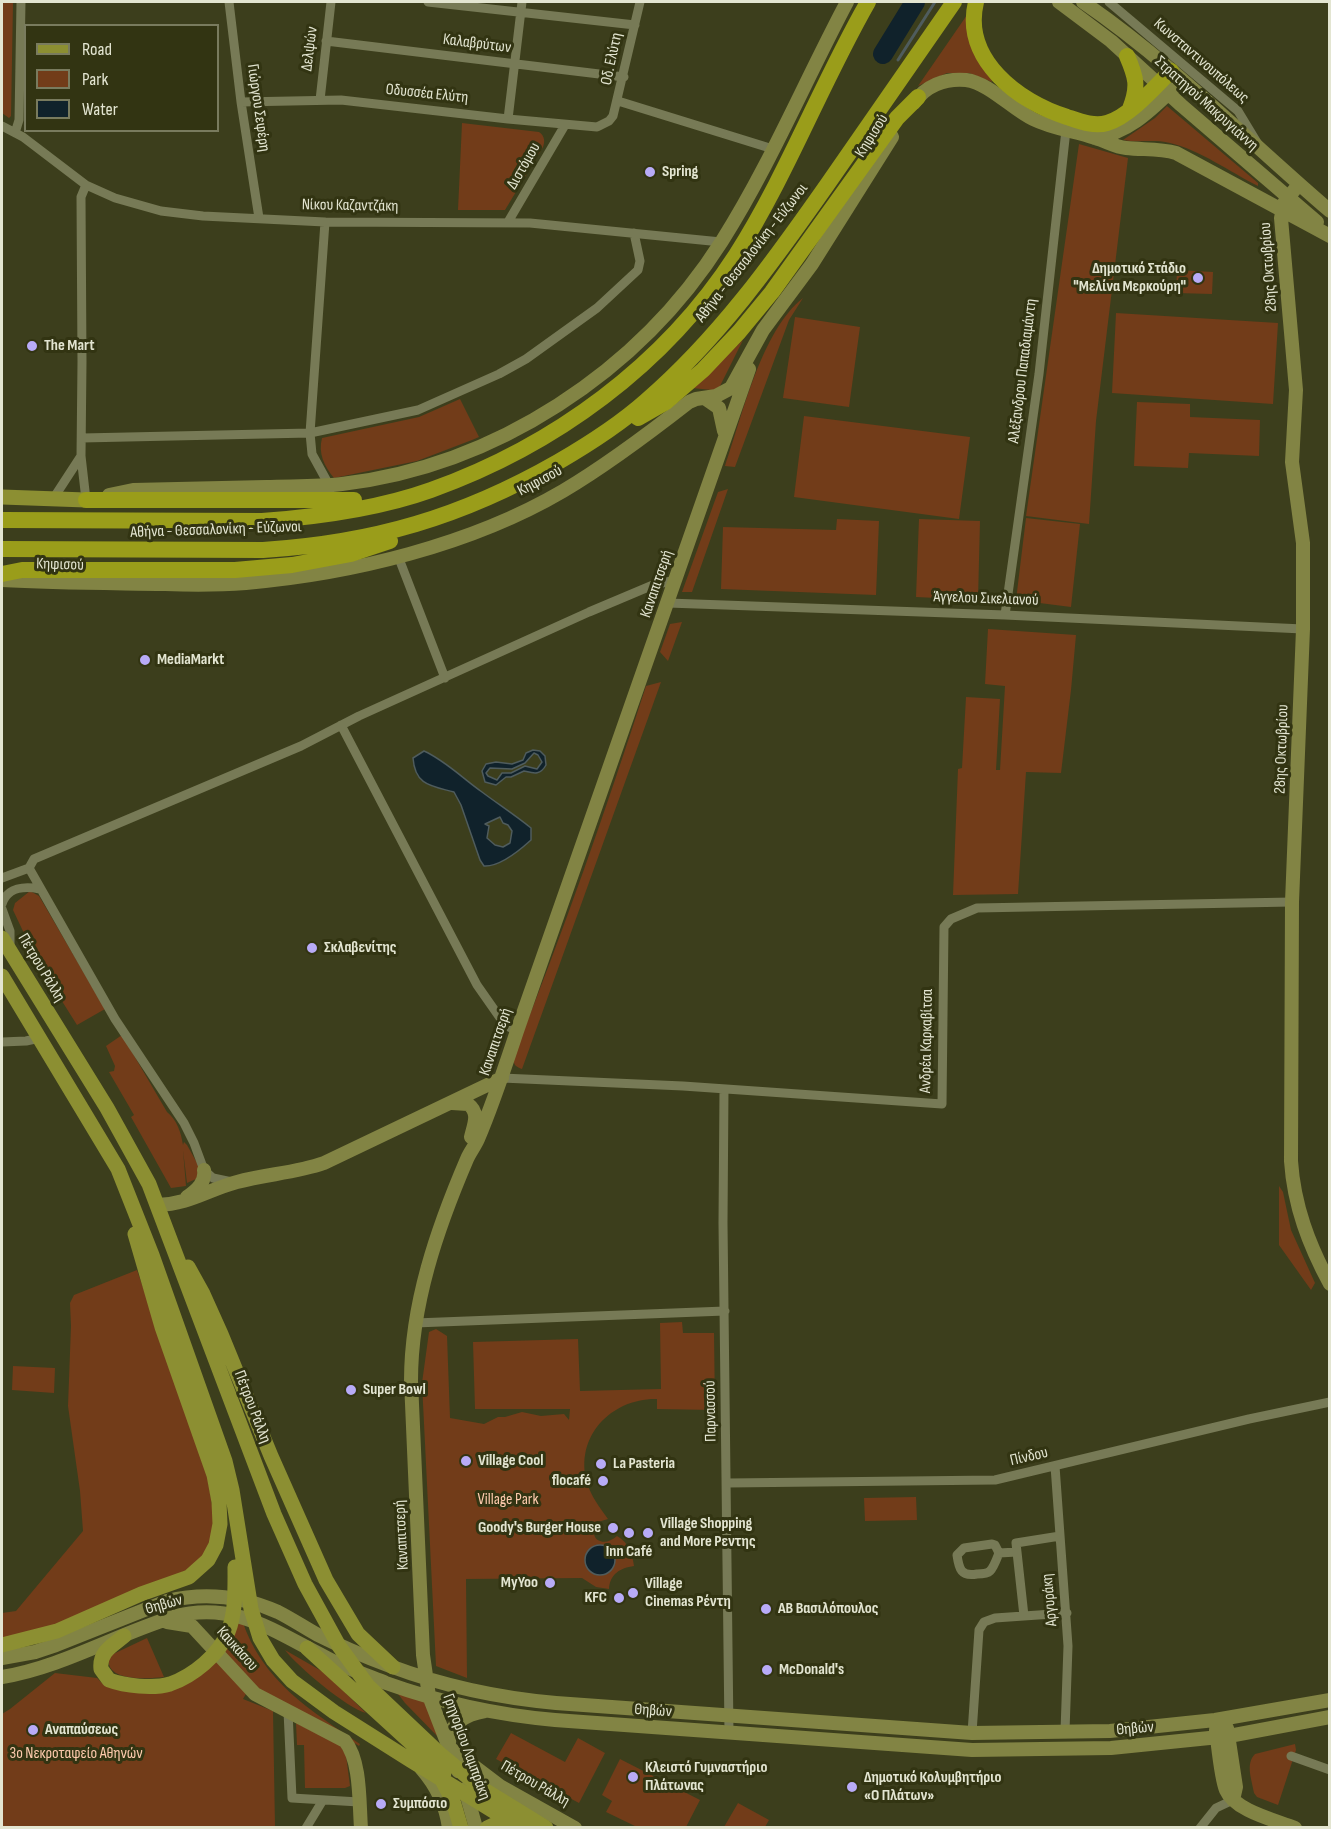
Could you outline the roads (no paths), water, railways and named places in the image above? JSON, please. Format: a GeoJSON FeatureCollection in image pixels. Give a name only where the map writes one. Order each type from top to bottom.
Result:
{"type":"FeatureCollection","features":[{"type":"Feature","properties":{"kind":"highway","name":"Αθήνα - Θεσσαλονίκη - Εύζωνοι"},"geometry":{"type":"LineString","coordinates":[[2,520],[272,520],[347,510],[403,498],[458,480],[559,427],[582,413],[628,378],[668,340],[713,287],[751,231],[868,2]]}},
{"type":"Feature","properties":{"kind":"highway","name":"Αθήνα - Θεσσαλονίκη - Εύζωνοι"},"geometry":{"type":"LineString","coordinates":[[2,549],[194,551],[292,548],[381,534],[441,517],[504,490],[600,437],[646,401],[675,373],[706,342],[750,291],[954,2]]}},
{"type":"Feature","properties":{"kind":"highway"},"geometry":{"type":"LineString","coordinates":[[976,2],[974,20],[981,49],[995,72],[1017,93],[1044,109],[1089,123],[1106,124],[1163,89],[1176,75]]}},
{"type":"Feature","properties":{"kind":"highway"},"geometry":{"type":"LineString","coordinates":[[1127,56],[1136,77],[1136,92],[1130,109]]}},
{"type":"Feature","properties":{"kind":"highway"},"geometry":{"type":"LineString","coordinates":[[600,437],[666,402],[703,370],[739,332],[772,292],[897,118],[918,97]]}},
{"type":"Feature","properties":{"kind":"highway"},"geometry":{"type":"LineString","coordinates":[[86,500],[314,501],[403,498]]}},
{"type":"Feature","properties":{"kind":"highway"},"geometry":{"type":"LineString","coordinates":[[2,574],[22,570],[235,570],[292,565],[351,554],[394,539],[441,517]]}},
{"type":"Feature","properties":{"kind":"main road"},"geometry":{"type":"LineString","coordinates":[[2,497],[86,500]]}},
{"type":"Feature","properties":{"kind":"main road","name":"Πέτρου Ράλλη"},"geometry":{"type":"LineString","coordinates":[[2,938],[135,1156],[149,1184],[256,1467],[305,1584],[339,1646],[368,1686],[468,1777],[506,1804],[546,1827]]}},
{"type":"Feature","properties":{"kind":"main road"},"geometry":{"type":"LineString","coordinates":[[2,976],[118,1169],[152,1255],[229,1476],[253,1618],[260,1638],[273,1660],[286,1675],[307,1692],[415,1763],[521,1827]]}},
{"type":"Feature","properties":{"kind":"main road"},"geometry":{"type":"LineString","coordinates":[[2,1644],[57,1631],[141,1594],[189,1577],[208,1560],[218,1535],[219,1502],[214,1475],[153,1296],[118,1169]]}},
{"type":"Feature","properties":{"kind":"main road"},"geometry":{"type":"LineString","coordinates":[[168,1234],[203,1294],[293,1508],[327,1580],[349,1621],[366,1643],[393,1667]]}},
{"type":"Feature","properties":{"kind":"main road"},"geometry":{"type":"LineString","coordinates":[[124,1636],[102,1657],[100,1664],[102,1672],[111,1681],[150,1686],[169,1684],[197,1669],[219,1647],[227,1633],[234,1607],[236,1523]]}},
{"type":"Feature","properties":{"kind":"main road"},"geometry":{"type":"LineString","coordinates":[[307,1648],[323,1646],[331,1641],[349,1621]]}},
{"type":"Feature","properties":{"kind":"main road"},"geometry":{"type":"LineString","coordinates":[[307,1648],[466,1794]]}},
{"type":"Feature","properties":{"kind":"main road"},"geometry":{"type":"LineString","coordinates":[[368,1686],[439,1775],[453,1801],[461,1827]]}},
{"type":"Feature","properties":{"kind":"main road"},"geometry":{"type":"LineString","coordinates":[[487,1827],[506,1819]]}},
{"type":"Feature","properties":{"kind":"street"},"geometry":{"type":"LineString","coordinates":[[15,133],[19,120],[21,2]]}},
{"type":"Feature","properties":{"kind":"street","name":"Γιώργου Σεφέρη"},"geometry":{"type":"LineString","coordinates":[[229,2],[241,102],[259,218]]}},
{"type":"Feature","properties":{"kind":"street","name":"Δελψών"},"geometry":{"type":"LineString","coordinates":[[320,100],[331,2]]}},
{"type":"Feature","properties":{"kind":"street"},"geometry":{"type":"LineString","coordinates":[[428,2],[635,26]]}},
{"type":"Feature","properties":{"kind":"street"},"geometry":{"type":"LineString","coordinates":[[508,119],[522,2]]}},
{"type":"Feature","properties":{"kind":"street","name":"Οδ. Ελύτη"},"geometry":{"type":"LineString","coordinates":[[609,121],[618,101],[640,2]]}},
{"type":"Feature","properties":{"kind":"street"},"geometry":{"type":"LineString","coordinates":[[86,185],[81,197],[81,456],[86,500],[133,490],[329,485],[387,477],[446,460],[486,445],[541,416],[602,373],[634,346],[681,296],[721,242],[773,149],[847,2]]}},
{"type":"Feature","properties":{"kind":"street","name":"Στρατηγού Μακρυγιάννη"},"geometry":{"type":"LineString","coordinates":[[1059,2],[1127,56],[1284,204]]}},
{"type":"Feature","properties":{"kind":"street","name":"Στρατηγού Μακρυγιάννη"},"geometry":{"type":"LineString","coordinates":[[1083,2],[1121,29],[1176,75],[1329,211]]}},
{"type":"Feature","properties":{"kind":"street","name":"Κωνσταντινουπόλεως"},"geometry":{"type":"LineString","coordinates":[[1113,3],[1238,111],[1255,136],[1262,152]]}},
{"type":"Feature","properties":{"kind":"street","name":"Καλαβρύτων"},"geometry":{"type":"LineString","coordinates":[[326,41],[624,77]]}},
{"type":"Feature","properties":{"kind":"street"},"geometry":{"type":"LineString","coordinates":[[918,97],[929,88],[942,82],[972,81],[988,89],[1032,119],[1126,148],[1155,148],[1176,153],[1284,204],[1329,234]]}},
{"type":"Feature","properties":{"kind":"street"},"geometry":{"type":"LineString","coordinates":[[1095,138],[1109,136],[1153,109],[1163,89]]}},
{"type":"Feature","properties":{"kind":"street","name":"Κηφισού"},"geometry":{"type":"LineString","coordinates":[[2,580],[189,586],[246,583],[322,572],[398,556],[456,539],[535,506],[562,492],[688,402],[706,399],[731,388],[763,330],[812,264],[918,97]]}},
{"type":"Feature","properties":{"kind":"street","name":"Οδυσσέα Ελύτη"},"geometry":{"type":"LineString","coordinates":[[241,102],[320,100],[377,104],[597,127],[609,121]]}},
{"type":"Feature","properties":{"kind":"street"},"geometry":{"type":"LineString","coordinates":[[618,101],[773,149]]}},
{"type":"Feature","properties":{"kind":"street","name":"Διστόμου"},"geometry":{"type":"LineString","coordinates":[[508,222],[565,125]]}},
{"type":"Feature","properties":{"kind":"street","name":"Νίκου Καζαντζάκη"},"geometry":{"type":"LineString","coordinates":[[2,126],[29,141],[86,185],[115,198],[161,212],[325,222],[508,222],[634,232],[721,242]]}},
{"type":"Feature","properties":{"kind":"street","name":"Αλέξανδρου Παπαδιαμάντη"},"geometry":{"type":"LineString","coordinates":[[1005,615],[1039,374],[1066,130]]}},
{"type":"Feature","properties":{"kind":"street"},"geometry":{"type":"LineString","coordinates":[[1284,204],[1299,184]]}},
{"type":"Feature","properties":{"kind":"street","name":"28ης Οκτωβρίου"},"geometry":{"type":"LineString","coordinates":[[1284,204],[1296,390],[1292,462],[1302,543],[1303,629],[1292,902],[1292,1179],[1305,1230],[1329,1284]]}},
{"type":"Feature","properties":{"kind":"street"},"geometry":{"type":"LineString","coordinates":[[325,222],[310,433],[312,454],[329,485]]}},
{"type":"Feature","properties":{"kind":"street"},"geometry":{"type":"LineString","coordinates":[[82,438],[310,433],[418,410],[499,374],[526,359],[579,322],[635,274],[640,266],[634,232]]}},
{"type":"Feature","properties":{"kind":"street","name":"Καναπιτσερή"},"geometry":{"type":"LineString","coordinates":[[426,1678],[423,1655],[412,1403],[411,1360],[415,1323],[434,1248],[468,1157],[477,1142],[502,1078],[724,436],[763,330]]}},
{"type":"Feature","properties":{"kind":"street"},"geometry":{"type":"LineString","coordinates":[[706,399],[719,408],[723,420],[724,436]]}},
{"type":"Feature","properties":{"kind":"street"},"geometry":{"type":"LineString","coordinates":[[53,499],[81,456]]}},
{"type":"Feature","properties":{"kind":"street"},"geometry":{"type":"LineString","coordinates":[[398,556],[445,678]]}},
{"type":"Feature","properties":{"kind":"street"},"geometry":{"type":"LineString","coordinates":[[2,878],[29,868],[34,859],[261,764],[341,725],[653,585],[676,580]]}},
{"type":"Feature","properties":{"kind":"street","name":"Άγγελου Σικελιανού"},"geometry":{"type":"LineString","coordinates":[[668,603],[1303,629]]}},
{"type":"Feature","properties":{"kind":"street"},"geometry":{"type":"LineString","coordinates":[[341,725],[477,985],[505,1025],[517,1031]]}},
{"type":"Feature","properties":{"kind":"street"},"geometry":{"type":"LineString","coordinates":[[29,868],[115,1019],[184,1123],[194,1143],[205,1178],[200,1186],[175,1204]]}},
{"type":"Feature","properties":{"kind":"street"},"geometry":{"type":"LineString","coordinates":[[2,904],[6,895],[19,888],[30,886],[40,889]]}},
{"type":"Feature","properties":{"kind":"street","name":"Ανδρέα Καρκαβίτσα"},"geometry":{"type":"LineString","coordinates":[[502,1078],[724,1089],[942,1104],[944,927],[951,919],[972,909],[1292,902]]}},
{"type":"Feature","properties":{"kind":"street"},"geometry":{"type":"LineString","coordinates":[[2,909],[10,931],[10,952]]}},
{"type":"Feature","properties":{"kind":"street"},"geometry":{"type":"LineString","coordinates":[[2,1042],[40,1038]]}},
{"type":"Feature","properties":{"kind":"street"},"geometry":{"type":"LineString","coordinates":[[157,1205],[175,1204],[237,1182],[305,1169],[324,1163],[502,1078]]}},
{"type":"Feature","properties":{"kind":"street","name":"Παρνασσού"},"geometry":{"type":"LineString","coordinates":[[724,1089],[729,1733]]}},
{"type":"Feature","properties":{"kind":"street"},"geometry":{"type":"LineString","coordinates":[[450,1103],[468,1104],[476,1114],[468,1157]]}},
{"type":"Feature","properties":{"kind":"street"},"geometry":{"type":"LineString","coordinates":[[204,1170],[216,1179],[237,1182]]}},
{"type":"Feature","properties":{"kind":"street"},"geometry":{"type":"LineString","coordinates":[[415,1323],[724,1311]]}},
{"type":"Feature","properties":{"kind":"street","name":"Πίνδου"},"geometry":{"type":"LineString","coordinates":[[728,1483],[995,1480],[1329,1402]]}},
{"type":"Feature","properties":{"kind":"street","name":"Αργυράκη"},"geometry":{"type":"LineString","coordinates":[[1055,1466],[1068,1646],[1065,1731]]}},
{"type":"Feature","properties":{"kind":"street"},"geometry":{"type":"LineString","coordinates":[[1024,1616],[1016,1543],[1060,1536]]}},
{"type":"Feature","properties":{"kind":"street"},"geometry":{"type":"LineString","coordinates":[[992,1544],[999,1553],[988,1573],[968,1576],[963,1574],[959,1567],[957,1555],[964,1548],[992,1544]]}},
{"type":"Feature","properties":{"kind":"street"},"geometry":{"type":"LineString","coordinates":[[999,1553],[1017,1552]]}},
{"type":"Feature","properties":{"kind":"street","name":"Θηβών"},"geometry":{"type":"LineString","coordinates":[[2,1658],[56,1646],[166,1601],[204,1595],[223,1596],[255,1604],[279,1613],[331,1641],[426,1678],[525,1700],[972,1733],[1110,1731],[1220,1719],[1329,1700]]}},
{"type":"Feature","properties":{"kind":"street","name":"Θηβών"},"geometry":{"type":"LineString","coordinates":[[2,1677],[62,1661],[159,1622],[187,1614],[220,1612],[251,1620],[361,1673],[429,1696],[488,1710],[555,1720],[972,1750],[1111,1748],[1223,1736],[1329,1717]]}},
{"type":"Feature","properties":{"kind":"street"},"geometry":{"type":"LineString","coordinates":[[972,1733],[979,1630],[984,1622],[995,1618],[1066,1612]]}},
{"type":"Feature","properties":{"kind":"street","name":"Καυκάσου"},"geometry":{"type":"LineString","coordinates":[[159,1622],[186,1624],[195,1628],[255,1694],[345,1741],[350,1747],[354,1762],[361,1827]]}},
{"type":"Feature","properties":{"kind":"street","name":"Γρηγορίου Λαμπράκη"},"geometry":{"type":"LineString","coordinates":[[426,1678],[429,1696],[450,1747],[476,1827]]}},
{"type":"Feature","properties":{"kind":"street"},"geometry":{"type":"LineString","coordinates":[[288,1710],[292,1798],[359,1802]]}},
{"type":"Feature","properties":{"kind":"street"},"geometry":{"type":"LineString","coordinates":[[450,1747],[450,1733],[456,1724],[468,1715],[488,1710]]}},
{"type":"Feature","properties":{"kind":"street"},"geometry":{"type":"LineString","coordinates":[[1220,1719],[1236,1787],[1233,1800]]}},
{"type":"Feature","properties":{"kind":"street","name":"Πέτρου Ράλλη"},"geometry":{"type":"LineString","coordinates":[[450,1747],[500,1786],[575,1827]]}},
{"type":"Feature","properties":{"kind":"street"},"geometry":{"type":"LineString","coordinates":[[1291,1756],[1329,1770]]}},
{"type":"Feature","properties":{"kind":"street"},"geometry":{"type":"LineString","coordinates":[[415,1763],[431,1779],[439,1794],[449,1827]]}},
{"type":"Feature","properties":{"kind":"street"},"geometry":{"type":"LineString","coordinates":[[306,1827],[323,1800]]}},
{"type":"Feature","properties":{"kind":"street"},"geometry":{"type":"LineString","coordinates":[[1200,1827],[1216,1808],[1233,1800]]}},
{"type":"Feature","properties":{"kind":"street"},"geometry":{"type":"LineString","coordinates":[[1233,1800],[1252,1812],[1295,1827]]}},
{"type":"Feature","properties":{"kind":"water"},"geometry":{"type":"Polygon","coordinates":[[[533,750],[540,751],[545,756],[546,765],[541,771],[536,773],[524,771],[506,777],[496,785],[485,782],[482,771],[486,764],[496,762],[512,764],[523,760],[526,753],[533,750]],[[534,753],[525,763],[512,769],[490,768],[486,773],[497,780],[502,773],[511,773],[525,766],[537,769],[542,762],[534,753]]]}},
{"type":"Feature","properties":{"kind":"water"},"geometry":{"type":"Polygon","coordinates":[[[424,751],[440,760],[531,828],[531,840],[503,861],[484,866],[454,792],[432,786],[421,779],[414,767],[413,758],[424,751]],[[500,817],[485,824],[489,826],[487,838],[495,845],[503,847],[510,843],[512,831],[508,825],[503,823],[500,817]]]}},
{"type":"Feature","properties":{"kind":"water"},"geometry":{"type":"Polygon","coordinates":[[[600,1545],[606,1546],[614,1554],[614,1566],[606,1574],[600,1575],[594,1574],[586,1566],[585,1560],[586,1554],[594,1546],[600,1545]]]}},
{"type":"Feature","properties":{"kind":"waterway"},"geometry":{"type":"LineString","coordinates":[[883,54],[915,2]]}},
{"type":"Feature","properties":{"kind":"waterway"},"geometry":{"type":"LineString","coordinates":[[898,60],[935,2]]}},
{"type":"Feature","properties":{"kind":"place","name":"Spring"},"geometry":{"type":"Point","coordinates":[650,172]}},
{"type":"Feature","properties":{"kind":"place","name":"Δημοτικό Στάδιο \"Μελίνα Μερκούρη\""},"geometry":{"type":"Point","coordinates":[1198,278]}},
{"type":"Feature","properties":{"kind":"place","name":"The Mart"},"geometry":{"type":"Point","coordinates":[32,346]}},
{"type":"Feature","properties":{"kind":"place","name":"MediaMarkt"},"geometry":{"type":"Point","coordinates":[145,660]}},
{"type":"Feature","properties":{"kind":"place","name":"Σκλαβενίτης"},"geometry":{"type":"Point","coordinates":[312,948]}},
{"type":"Feature","properties":{"kind":"place","name":"Super Bowl"},"geometry":{"type":"Point","coordinates":[351,1390]}},
{"type":"Feature","properties":{"kind":"place","name":"Village Cool"},"geometry":{"type":"Point","coordinates":[466,1461]}},
{"type":"Feature","properties":{"kind":"place","name":"La Pasteria"},"geometry":{"type":"Point","coordinates":[601,1464]}},
{"type":"Feature","properties":{"kind":"place","name":"flocafé"},"geometry":{"type":"Point","coordinates":[603,1481]}},
{"type":"Feature","properties":{"kind":"place","name":"Goody's Burger House"},"geometry":{"type":"Point","coordinates":[613,1528]}},
{"type":"Feature","properties":{"kind":"place","name":"Inn Café"},"geometry":{"type":"Point","coordinates":[629,1533]}},
{"type":"Feature","properties":{"kind":"place","name":"Village Shopping and More Ρεντης"},"geometry":{"type":"Point","coordinates":[648,1533]}},
{"type":"Feature","properties":{"kind":"place","name":"MyYoo"},"geometry":{"type":"Point","coordinates":[550,1583]}},
{"type":"Feature","properties":{"kind":"place","name":"Village Cinemas Ρέντη"},"geometry":{"type":"Point","coordinates":[633,1593]}},
{"type":"Feature","properties":{"kind":"place","name":"KFC"},"geometry":{"type":"Point","coordinates":[619,1598]}},
{"type":"Feature","properties":{"kind":"place","name":"ΑΒ Βασιλόπουλος"},"geometry":{"type":"Point","coordinates":[766,1609]}},
{"type":"Feature","properties":{"kind":"place","name":"McDonald's"},"geometry":{"type":"Point","coordinates":[767,1670]}},
{"type":"Feature","properties":{"kind":"place","name":"Αναπαύσεως"},"geometry":{"type":"Point","coordinates":[33,1730]}},
{"type":"Feature","properties":{"kind":"place","name":"Κλειστό Γυμναστήριο Πλάτωνας"},"geometry":{"type":"Point","coordinates":[633,1777]}},
{"type":"Feature","properties":{"kind":"place","name":"Δημοτικό Κολυμβητήριο «Ο Πλάτων»"},"geometry":{"type":"Point","coordinates":[852,1787]}},
{"type":"Feature","properties":{"kind":"place","name":"Συμπόσιο"},"geometry":{"type":"Point","coordinates":[381,1804]}},
{"type":"Feature","properties":{"kind":"park label","name":"Village Park"},"geometry":{"type":"Point","coordinates":[508,1500]}},
{"type":"Feature","properties":{"kind":"park label","name":"3ο Νεκροταφείο Αθηνών"},"geometry":{"type":"Point","coordinates":[76,1754]}}]}
